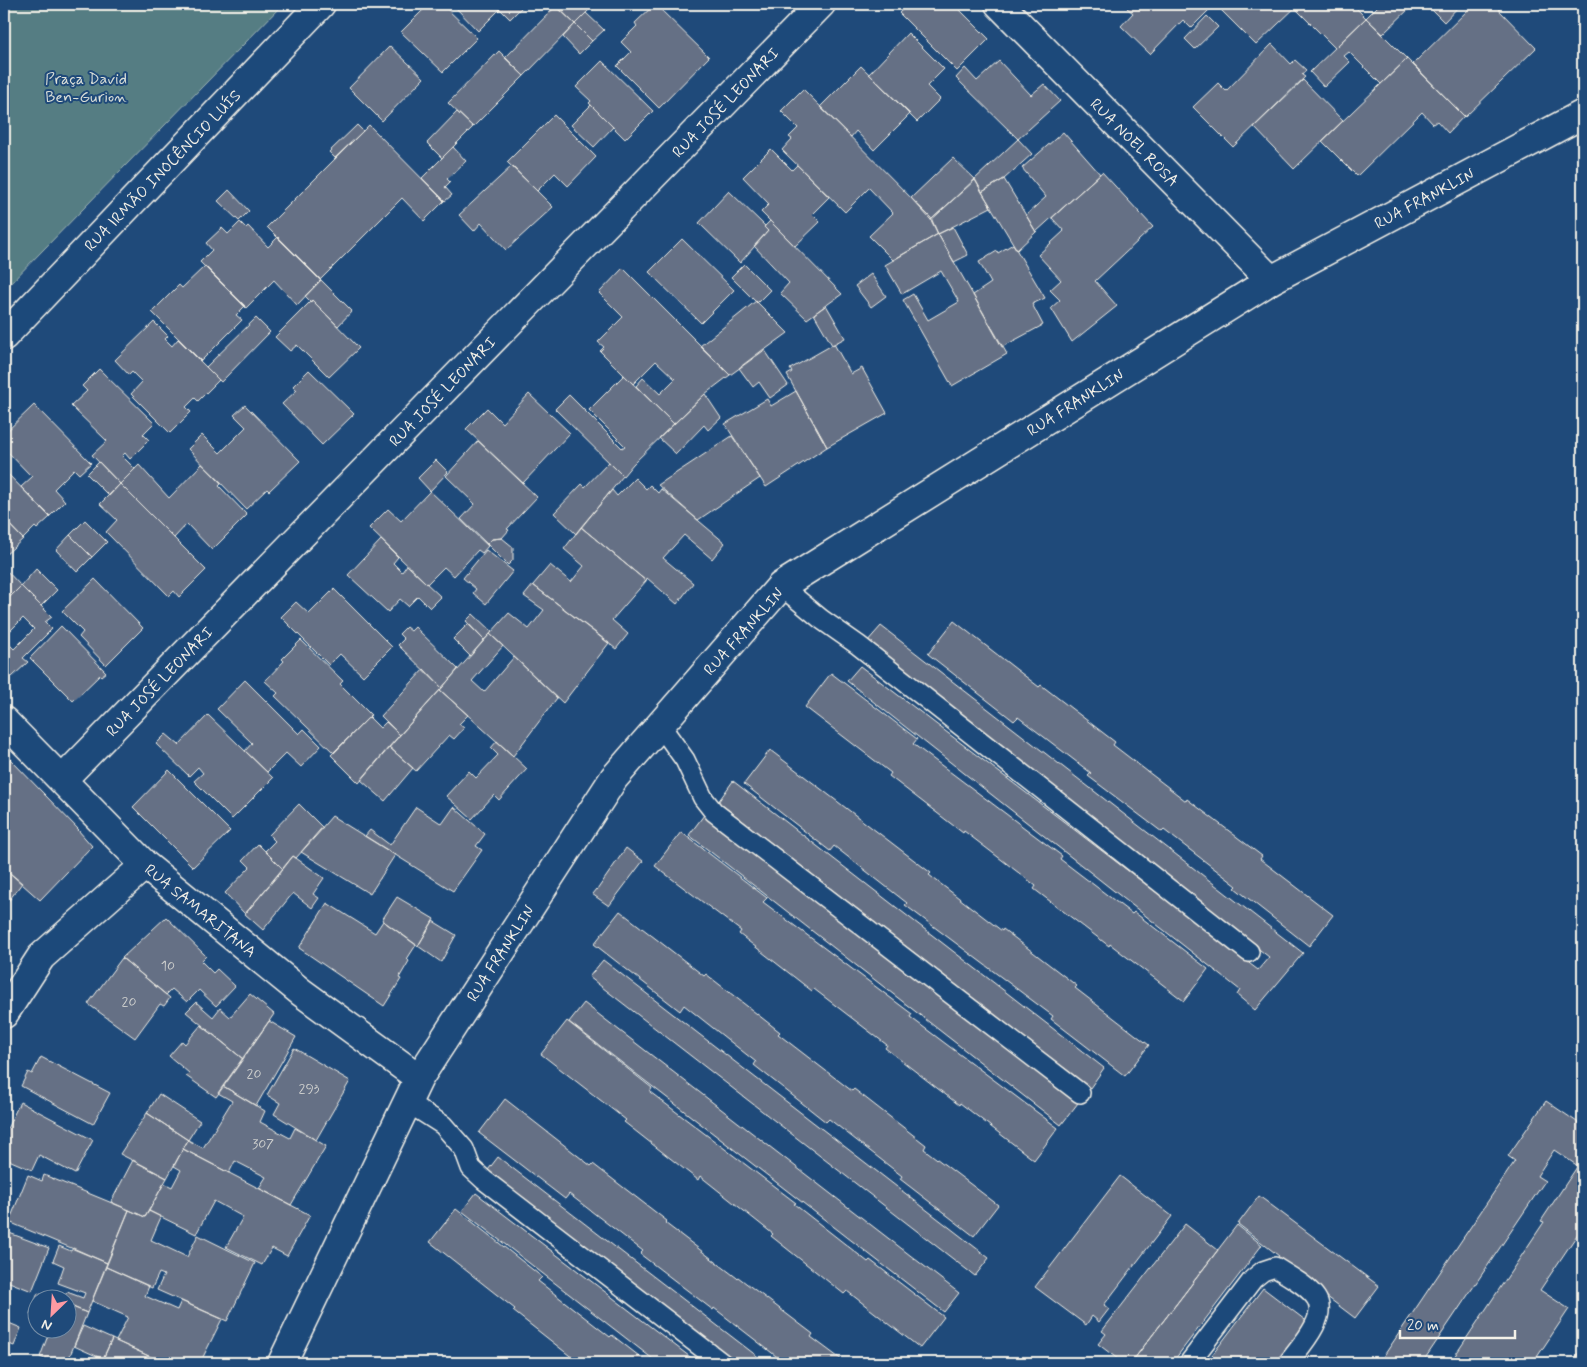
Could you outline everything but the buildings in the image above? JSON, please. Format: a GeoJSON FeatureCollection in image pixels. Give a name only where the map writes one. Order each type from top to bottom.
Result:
{"type":"FeatureCollection","features":[{"type":"Feature","properties":{"kind":"street","name":"RUA IRMÃO INOCÊNCIO LUÍS"},"geometry":{"type":"LineString","coordinates":[[4,336],[321,4]]}},
{"type":"Feature","properties":{"kind":"street","name":"RUA JOSÉ LEONARI"},"geometry":{"type":"LineString","coordinates":[[63,779],[821,4]]}},
{"type":"Feature","properties":{"kind":"street","name":"RUA NOEL ROSA"},"geometry":{"type":"LineString","coordinates":[[998,4],[1271,280]]}},
{"type":"Feature","properties":{"kind":"street","name":"RUA FRANKLIN"},"geometry":{"type":"LineString","coordinates":[[282,1363],[419,1078],[614,778],[781,586],[1271,280],[1583,114]]}},
{"type":"Feature","properties":{"kind":"street","name":"RUA SAMARITANA"},"geometry":{"type":"LineString","coordinates":[[4,720],[146,865],[301,992],[419,1078]]}},
{"type":"Feature","properties":{"kind":"street"},"geometry":{"type":"LineString","coordinates":[[4,1014],[42,956],[146,865]]}},
{"type":"Feature","properties":{"kind":"lane"},"geometry":{"type":"LineString","coordinates":[[781,586],[1249,952]]}},
{"type":"Feature","properties":{"kind":"lane"},"geometry":{"type":"LineString","coordinates":[[660,725],[685,760],[704,798],[714,812],[1080,1093]]}},
{"type":"Feature","properties":{"kind":"lane"},"geometry":{"type":"LineString","coordinates":[[407,1102],[443,1125],[464,1149],[471,1168],[484,1180],[722,1363]]}},
{"type":"Feature","properties":{"kind":"lane"},"geometry":{"type":"LineString","coordinates":[[1189,1363],[1253,1279],[1263,1271],[1275,1267],[1298,1281],[1317,1299],[1320,1314],[1312,1331],[1288,1363]]}},
{"type":"Feature","properties":{"kind":"green space","name":"Praça David Ben-Gurion"},"geometry":{"type":"Polygon","coordinates":[[[4,4],[283,4],[4,290],[4,4]]]}}]}
